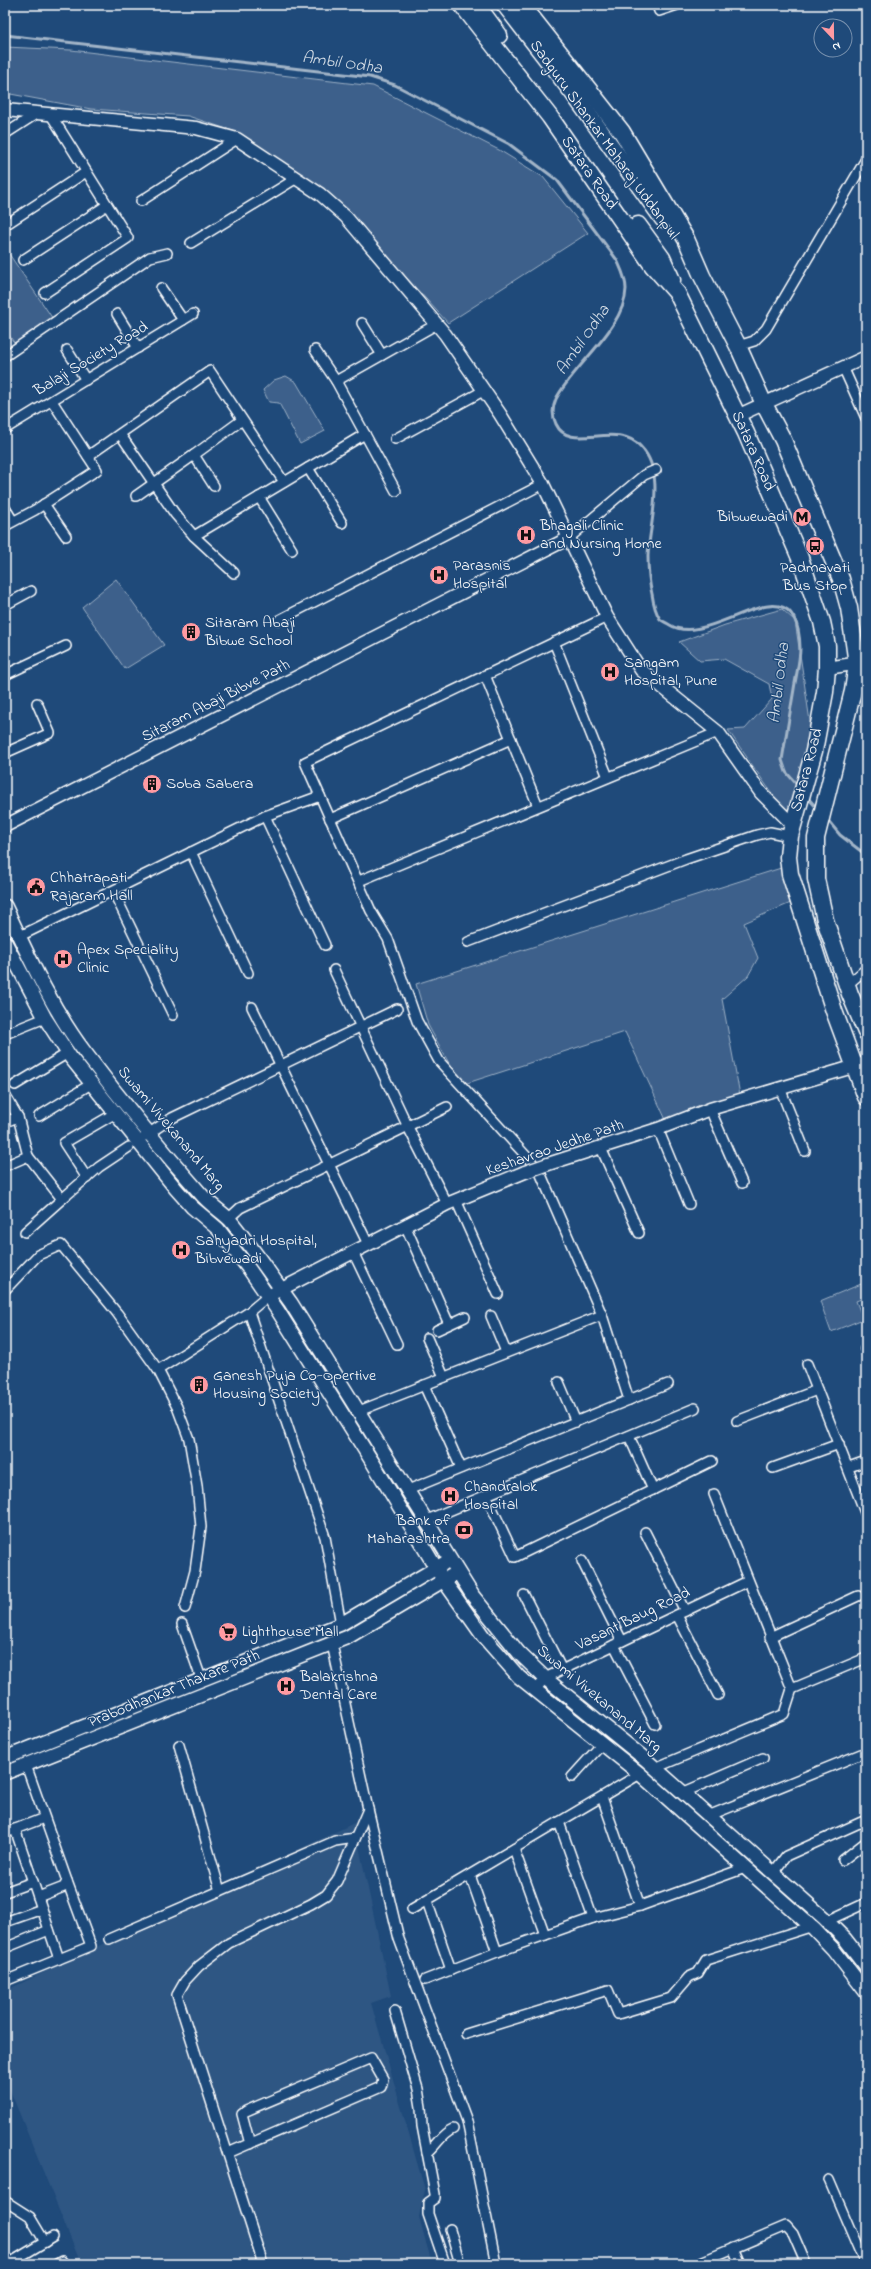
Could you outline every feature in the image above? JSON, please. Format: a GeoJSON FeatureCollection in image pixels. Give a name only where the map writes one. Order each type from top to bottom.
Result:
{"type":"FeatureCollection","features":[{"type":"Feature","properties":{"kind":"highway","name":"Satara Road"},"geometry":{"type":"LineString","coordinates":[[462,5],[550,117],[653,266],[677,293],[737,416],[785,521],[807,578],[822,622],[827,646],[827,668],[821,718],[808,774],[793,824],[788,857],[795,895],[860,1064],[866,1097]]}},
{"type":"Feature","properties":{"kind":"highway","name":"Sadguru Shankar Maharaj Uddanpul"},"geometry":{"type":"LineString","coordinates":[[477,5],[662,258],[677,293]]}},
{"type":"Feature","properties":{"kind":"highway","name":"Sadguru Shankar Maharaj Uddanpul"},"geometry":{"type":"LineString","coordinates":[[505,5],[605,136],[702,276]]}},
{"type":"Feature","properties":{"kind":"highway","name":"Satara Road"},"geometry":{"type":"LineString","coordinates":[[522,5],[622,132],[686,239],[702,276],[738,346],[764,404],[783,440],[841,579],[861,663],[816,838],[816,879],[825,920],[847,985],[864,1022]]}},
{"type":"Feature","properties":{"kind":"main road","name":"Swami Vivekanand Marg"},"geometry":{"type":"LineString","coordinates":[[5,906],[56,1007],[83,1050],[149,1134],[202,1196],[228,1219],[261,1260],[281,1289],[427,1520],[449,1559],[495,1627],[545,1678],[655,1768],[827,1921],[845,1939],[866,1966]]}},
{"type":"Feature","properties":{"kind":"main road","name":"Swami Vivekanand Marg"},"geometry":{"type":"LineString","coordinates":[[5,942],[45,1018],[68,1053],[114,1114],[133,1144],[192,1207],[218,1229],[268,1296],[444,1581],[483,1636],[519,1676],[640,1774],[834,1949],[866,1992]]}},
{"type":"Feature","properties":{"kind":"main road","name":"Prabodhankar Thakare Path"},"geometry":{"type":"LineString","coordinates":[[5,1758],[202,1681],[341,1624],[449,1559]]}},
{"type":"Feature","properties":{"kind":"main road","name":"Prabodhankar Thakare Path"},"geometry":{"type":"LineString","coordinates":[[5,1773],[348,1637],[458,1572]]}},
{"type":"Feature","properties":{"kind":"street"},"geometry":{"type":"LineString","coordinates":[[657,5],[659,11],[677,5]]}},
{"type":"Feature","properties":{"kind":"street"},"geometry":{"type":"LineString","coordinates":[[5,110],[196,128],[237,139],[320,194],[346,217],[438,324],[483,391],[543,484],[607,616],[641,670],[718,732],[761,793],[793,824],[686,859],[468,942]]}},
{"type":"Feature","properties":{"kind":"street"},"geometry":{"type":"LineString","coordinates":[[5,134],[36,114]]}},
{"type":"Feature","properties":{"kind":"street"},"geometry":{"type":"LineString","coordinates":[[45,293],[128,238],[51,115]]}},
{"type":"Feature","properties":{"kind":"street"},"geometry":{"type":"LineString","coordinates":[[141,201],[237,139]]}},
{"type":"Feature","properties":{"kind":"street"},"geometry":{"type":"LineString","coordinates":[[738,346],[754,341],[766,329],[866,159]]}},
{"type":"Feature","properties":{"kind":"street"},"geometry":{"type":"LineString","coordinates":[[5,225],[86,172]]}},
{"type":"Feature","properties":{"kind":"street"},"geometry":{"type":"LineString","coordinates":[[191,243],[297,178]]}},
{"type":"Feature","properties":{"kind":"street"},"geometry":{"type":"LineString","coordinates":[[23,260],[107,205]]}},
{"type":"Feature","properties":{"kind":"street"},"geometry":{"type":"LineString","coordinates":[[5,356],[150,257],[166,253]]}},
{"type":"Feature","properties":{"kind":"street"},"geometry":{"type":"LineString","coordinates":[[161,288],[183,320]]}},
{"type":"Feature","properties":{"kind":"street"},"geometry":{"type":"LineString","coordinates":[[117,314],[138,348]]}},
{"type":"Feature","properties":{"kind":"street","name":"Balaji Society Road"},"geometry":{"type":"LineString","coordinates":[[5,429],[193,314]]}},
{"type":"Feature","properties":{"kind":"street"},"geometry":{"type":"LineString","coordinates":[[362,323],[382,355]]}},
{"type":"Feature","properties":{"kind":"street"},"geometry":{"type":"LineString","coordinates":[[336,381],[438,324]]}},
{"type":"Feature","properties":{"kind":"street"},"geometry":{"type":"LineString","coordinates":[[67,350],[86,380]]}},
{"type":"Feature","properties":{"kind":"street"},"geometry":{"type":"LineString","coordinates":[[315,350],[336,381],[396,491]]}},
{"type":"Feature","properties":{"kind":"street"},"geometry":{"type":"LineString","coordinates":[[737,416],[866,357]]}},
{"type":"Feature","properties":{"kind":"street"},"geometry":{"type":"LineString","coordinates":[[843,368],[866,418]]}},
{"type":"Feature","properties":{"kind":"street"},"geometry":{"type":"LineString","coordinates":[[88,456],[210,370],[284,482]]}},
{"type":"Feature","properties":{"kind":"street"},"geometry":{"type":"LineString","coordinates":[[395,438],[483,391]]}},
{"type":"Feature","properties":{"kind":"street"},"geometry":{"type":"LineString","coordinates":[[5,508],[9,524],[44,504],[97,470],[52,401]]}},
{"type":"Feature","properties":{"kind":"street"},"geometry":{"type":"LineString","coordinates":[[136,496],[242,420]]}},
{"type":"Feature","properties":{"kind":"street"},"geometry":{"type":"LineString","coordinates":[[120,434],[175,514],[194,536],[234,573]]}},
{"type":"Feature","properties":{"kind":"street"},"geometry":{"type":"LineString","coordinates":[[194,536],[365,434]]}},
{"type":"Feature","properties":{"kind":"street"},"geometry":{"type":"LineString","coordinates":[[194,455],[214,486]]}},
{"type":"Feature","properties":{"kind":"street"},"geometry":{"type":"LineString","coordinates":[[308,468],[342,524]]}},
{"type":"Feature","properties":{"kind":"street"},"geometry":{"type":"LineString","coordinates":[[569,538],[644,475],[656,470]]}},
{"type":"Feature","properties":{"kind":"street"},"geometry":{"type":"LineString","coordinates":[[279,620],[543,484]]}},
{"type":"Feature","properties":{"kind":"street"},"geometry":{"type":"LineString","coordinates":[[259,497],[292,550]]}},
{"type":"Feature","properties":{"kind":"street"},"geometry":{"type":"LineString","coordinates":[[44,504],[66,536]]}},
{"type":"Feature","properties":{"kind":"street","name":"Sitaram Abaji Bibve Path"},"geometry":{"type":"LineString","coordinates":[[5,826],[569,538]]}},
{"type":"Feature","properties":{"kind":"street"},"geometry":{"type":"LineString","coordinates":[[5,605],[31,592]]}},
{"type":"Feature","properties":{"kind":"street"},"geometry":{"type":"LineString","coordinates":[[607,616],[306,762],[371,911],[388,939],[417,1021],[439,1062],[539,1170],[602,1316],[629,1400]]}},
{"type":"Feature","properties":{"kind":"street"},"geometry":{"type":"LineString","coordinates":[[554,642],[608,777]]}},
{"type":"Feature","properties":{"kind":"street"},"geometry":{"type":"LineString","coordinates":[[5,675],[66,646]]}},
{"type":"Feature","properties":{"kind":"street"},"geometry":{"type":"LineString","coordinates":[[827,668],[861,663]]}},
{"type":"Feature","properties":{"kind":"street"},"geometry":{"type":"LineString","coordinates":[[485,675],[538,806]]}},
{"type":"Feature","properties":{"kind":"street"},"geometry":{"type":"LineString","coordinates":[[5,752],[50,733],[37,703]]}},
{"type":"Feature","properties":{"kind":"street"},"geometry":{"type":"LineString","coordinates":[[359,882],[718,732]]}},
{"type":"Feature","properties":{"kind":"street"},"geometry":{"type":"LineString","coordinates":[[330,819],[511,739]]}},
{"type":"Feature","properties":{"kind":"street"},"geometry":{"type":"LineString","coordinates":[[20,936],[265,816],[320,796]]}},
{"type":"Feature","properties":{"kind":"street"},"geometry":{"type":"LineString","coordinates":[[265,816],[325,945]]}},
{"type":"Feature","properties":{"kind":"street"},"geometry":{"type":"LineString","coordinates":[[191,852],[248,973]]}},
{"type":"Feature","properties":{"kind":"street"},"geometry":{"type":"LineString","coordinates":[[113,891],[173,1015]]}},
{"type":"Feature","properties":{"kind":"street"},"geometry":{"type":"LineString","coordinates":[[334,970],[408,1127],[451,1202],[498,1294]]}},
{"type":"Feature","properties":{"kind":"street"},"geometry":{"type":"LineString","coordinates":[[847,985],[866,970]]}},
{"type":"Feature","properties":{"kind":"street"},"geometry":{"type":"LineString","coordinates":[[252,1007],[368,1244]]}},
{"type":"Feature","properties":{"kind":"street"},"geometry":{"type":"LineString","coordinates":[[25,1232],[87,1178],[133,1144],[172,1118],[280,1065],[398,1010]]}},
{"type":"Feature","properties":{"kind":"street"},"geometry":{"type":"LineString","coordinates":[[5,1034],[45,1018]]}},
{"type":"Feature","properties":{"kind":"street"},"geometry":{"type":"LineString","coordinates":[[15,1085],[68,1053]]}},
{"type":"Feature","properties":{"kind":"street","name":"Keshavrao Jedhe Path"},"geometry":{"type":"LineString","coordinates":[[268,1296],[451,1202],[526,1172],[658,1129],[710,1109],[860,1064]]}},
{"type":"Feature","properties":{"kind":"street"},"geometry":{"type":"LineString","coordinates":[[39,1116],[91,1084]]}},
{"type":"Feature","properties":{"kind":"street"},"geometry":{"type":"LineString","coordinates":[[780,1088],[805,1151]]}},
{"type":"Feature","properties":{"kind":"street"},"geometry":{"type":"LineString","coordinates":[[5,1094],[18,1117],[28,1156],[62,1199]]}},
{"type":"Feature","properties":{"kind":"street"},"geometry":{"type":"LineString","coordinates":[[228,1219],[240,1208],[408,1127],[447,1106]]}},
{"type":"Feature","properties":{"kind":"street"},"geometry":{"type":"LineString","coordinates":[[710,1109],[742,1183]]}},
{"type":"Feature","properties":{"kind":"street"},"geometry":{"type":"LineString","coordinates":[[87,1178],[64,1143],[114,1114]]}},
{"type":"Feature","properties":{"kind":"street"},"geometry":{"type":"LineString","coordinates":[[5,1122],[18,1117]]}},
{"type":"Feature","properties":{"kind":"street"},"geometry":{"type":"LineString","coordinates":[[658,1129],[689,1204]]}},
{"type":"Feature","properties":{"kind":"street"},"geometry":{"type":"LineString","coordinates":[[601,1148],[639,1233]]}},
{"type":"Feature","properties":{"kind":"street"},"geometry":{"type":"LineString","coordinates":[[5,1166],[28,1156]]}},
{"type":"Feature","properties":{"kind":"street"},"geometry":{"type":"LineString","coordinates":[[404,1226],[449,1324]]}},
{"type":"Feature","properties":{"kind":"street"},"geometry":{"type":"LineString","coordinates":[[5,1290],[38,1256],[61,1245],[117,1313],[158,1370],[177,1407],[189,1439],[197,1486],[201,1527],[195,1571],[185,1608]]}},
{"type":"Feature","properties":{"kind":"street"},"geometry":{"type":"LineString","coordinates":[[353,1252],[397,1344]]}},
{"type":"Feature","properties":{"kind":"street"},"geometry":{"type":"LineString","coordinates":[[158,1370],[249,1312],[268,1296]]}},
{"type":"Feature","properties":{"kind":"street"},"geometry":{"type":"LineString","coordinates":[[249,1312],[325,1537],[341,1624]]}},
{"type":"Feature","properties":{"kind":"street"},"geometry":{"type":"LineString","coordinates":[[491,1316],[506,1352]]}},
{"type":"Feature","properties":{"kind":"street"},"geometry":{"type":"LineString","coordinates":[[358,1411],[506,1352],[602,1316]]}},
{"type":"Feature","properties":{"kind":"street"},"geometry":{"type":"LineString","coordinates":[[436,1330],[465,1317]]}},
{"type":"Feature","properties":{"kind":"street"},"geometry":{"type":"LineString","coordinates":[[427,1338],[444,1377]]}},
{"type":"Feature","properties":{"kind":"street"},"geometry":{"type":"LineString","coordinates":[[807,1364],[849,1467],[866,1514]]}},
{"type":"Feature","properties":{"kind":"street"},"geometry":{"type":"LineString","coordinates":[[560,1382],[576,1422]]}},
{"type":"Feature","properties":{"kind":"street"},"geometry":{"type":"LineString","coordinates":[[408,1490],[668,1384]]}},
{"type":"Feature","properties":{"kind":"street"},"geometry":{"type":"LineString","coordinates":[[424,1385],[461,1468]]}},
{"type":"Feature","properties":{"kind":"street"},"geometry":{"type":"LineString","coordinates":[[737,1421],[817,1390]]}},
{"type":"Feature","properties":{"kind":"street"},"geometry":{"type":"LineString","coordinates":[[427,1520],[695,1408]]}},
{"type":"Feature","properties":{"kind":"street"},"geometry":{"type":"LineString","coordinates":[[629,1436],[653,1490]]}},
{"type":"Feature","properties":{"kind":"street"},"geometry":{"type":"LineString","coordinates":[[773,1468],[839,1444]]}},
{"type":"Feature","properties":{"kind":"street"},"geometry":{"type":"LineString","coordinates":[[486,1495],[515,1556],[712,1461]]}},
{"type":"Feature","properties":{"kind":"street"},"geometry":{"type":"LineString","coordinates":[[849,1467],[866,1461]]}},
{"type":"Feature","properties":{"kind":"street"},"geometry":{"type":"LineString","coordinates":[[655,1768],[784,1714],[792,1689],[714,1494]]}},
{"type":"Feature","properties":{"kind":"street"},"geometry":{"type":"LineString","coordinates":[[645,1532],[718,1695]]}},
{"type":"Feature","properties":{"kind":"street"},"geometry":{"type":"LineString","coordinates":[[582,1561],[655,1724]]}},
{"type":"Feature","properties":{"kind":"street","name":"Vasant Baug Road"},"geometry":{"type":"LineString","coordinates":[[535,1690],[545,1678],[748,1581]]}},
{"type":"Feature","properties":{"kind":"street"},"geometry":{"type":"LineString","coordinates":[[524,1595],[562,1670]]}},
{"type":"Feature","properties":{"kind":"street"},"geometry":{"type":"LineString","coordinates":[[770,1637],[858,1596]]}},
{"type":"Feature","properties":{"kind":"street"},"geometry":{"type":"LineString","coordinates":[[182,1624],[202,1681]]}},
{"type":"Feature","properties":{"kind":"street"},"geometry":{"type":"LineString","coordinates":[[332,1644],[368,1809],[399,1939],[467,2121],[496,2264]]}},
{"type":"Feature","properties":{"kind":"street"},"geometry":{"type":"LineString","coordinates":[[792,1689],[866,1658]]}},
{"type":"Feature","properties":{"kind":"street"},"geometry":{"type":"LineString","coordinates":[[519,1676],[531,1665]]}},
{"type":"Feature","properties":{"kind":"street"},"geometry":{"type":"LineString","coordinates":[[572,1777],[602,1744]]}},
{"type":"Feature","properties":{"kind":"street"},"geometry":{"type":"LineString","coordinates":[[179,1745],[220,1891]]}},
{"type":"Feature","properties":{"kind":"street"},"geometry":{"type":"LineString","coordinates":[[708,1816],[866,1752]]}},
{"type":"Feature","properties":{"kind":"street"},"geometry":{"type":"LineString","coordinates":[[682,1793],[763,1758]]}},
{"type":"Feature","properties":{"kind":"street"},"geometry":{"type":"LineString","coordinates":[[5,1982],[92,1946],[44,1818],[26,1765]]}},
{"type":"Feature","properties":{"kind":"street"},"geometry":{"type":"LineString","coordinates":[[412,1910],[470,1874],[640,1774]]}},
{"type":"Feature","properties":{"kind":"street"},"geometry":{"type":"LineString","coordinates":[[602,1796],[640,1906]]}},
{"type":"Feature","properties":{"kind":"street"},"geometry":{"type":"LineString","coordinates":[[263,2264],[177,1995],[185,1981],[199,1966],[229,1943],[326,1895],[337,1881],[368,1809]]}},
{"type":"Feature","properties":{"kind":"street"},"geometry":{"type":"LineString","coordinates":[[5,1833],[44,1818]]}},
{"type":"Feature","properties":{"kind":"street"},"geometry":{"type":"LineString","coordinates":[[773,1873],[786,1856],[864,1821],[866,1830]]}},
{"type":"Feature","properties":{"kind":"street"},"geometry":{"type":"LineString","coordinates":[[559,1822],[593,1918]]}},
{"type":"Feature","properties":{"kind":"street"},"geometry":{"type":"LineString","coordinates":[[15,1829],[59,1959]]}},
{"type":"Feature","properties":{"kind":"street"},"geometry":{"type":"LineString","coordinates":[[109,1939],[335,1841],[355,1838]]}},
{"type":"Feature","properties":{"kind":"street"},"geometry":{"type":"LineString","coordinates":[[843,1860],[866,1842]]}},
{"type":"Feature","properties":{"kind":"street"},"geometry":{"type":"LineString","coordinates":[[514,1849],[545,1935]]}},
{"type":"Feature","properties":{"kind":"street"},"geometry":{"type":"LineString","coordinates":[[425,1980],[497,1952],[593,1918],[640,1906],[745,1868]]}},
{"type":"Feature","properties":{"kind":"street"},"geometry":{"type":"LineString","coordinates":[[470,1874],[497,1952]]}},
{"type":"Feature","properties":{"kind":"street"},"geometry":{"type":"LineString","coordinates":[[38,1897],[64,1887],[67,1881]]}},
{"type":"Feature","properties":{"kind":"street"},"geometry":{"type":"LineString","coordinates":[[5,1892],[33,1882]]}},
{"type":"Feature","properties":{"kind":"street"},"geometry":{"type":"LineString","coordinates":[[427,1900],[451,1970]]}},
{"type":"Feature","properties":{"kind":"street"},"geometry":{"type":"LineString","coordinates":[[827,1921],[866,1903]]}},
{"type":"Feature","properties":{"kind":"street"},"geometry":{"type":"LineString","coordinates":[[5,1922],[42,1909]]}},
{"type":"Feature","properties":{"kind":"street"},"geometry":{"type":"LineString","coordinates":[[466,2034],[608,1990],[618,2014],[670,1998],[689,1977],[698,1973],[706,1960],[810,1927]]}},
{"type":"Feature","properties":{"kind":"street"},"geometry":{"type":"LineString","coordinates":[[5,1948],[49,1930]]}},
{"type":"Feature","properties":{"kind":"street"},"geometry":{"type":"LineString","coordinates":[[395,2011],[418,2089],[427,2153],[435,2194],[435,2198],[428,2203],[428,2214],[445,2264]]}},
{"type":"Feature","properties":{"kind":"street"},"geometry":{"type":"LineString","coordinates":[[228,2154],[381,2087],[383,2079],[377,2065],[372,2058],[246,2111],[242,2114],[250,2144]]}},
{"type":"Feature","properties":{"kind":"street"},"geometry":{"type":"LineString","coordinates":[[427,2153],[435,2146],[444,2133],[453,2129]]}},
{"type":"Feature","properties":{"kind":"street"},"geometry":{"type":"LineString","coordinates":[[828,2180],[865,2264]]}},
{"type":"Feature","properties":{"kind":"street"},"geometry":{"type":"LineString","coordinates":[[5,2201],[30,2217],[49,2240],[8,2264]]}},
{"type":"Feature","properties":{"kind":"street"},"geometry":{"type":"LineString","coordinates":[[696,2264],[786,2226],[793,2234],[806,2264]]}},
{"type":"Feature","properties":{"kind":"street"},"geometry":{"type":"LineString","coordinates":[[450,2229],[460,2264]]}},
{"type":"Feature","properties":{"kind":"street"},"geometry":{"type":"LineString","coordinates":[[733,2248],[740,2264]]}},
{"type":"Feature","properties":{"kind":"shaded area"},"geometry":{"type":"Polygon","coordinates":[[[5,47],[71,50],[373,86],[499,150],[543,177],[588,233],[448,323],[328,192],[239,133],[188,116],[91,109],[5,93],[5,47]]]}},
{"type":"Feature","properties":{"kind":"shaded area"},"geometry":{"type":"Polygon","coordinates":[[[5,248],[53,319],[15,344],[5,329],[5,248]]]}},
{"type":"Feature","properties":{"kind":"shaded area"},"geometry":{"type":"Polygon","coordinates":[[[286,376],[296,382],[325,431],[300,444],[279,403],[269,402],[263,390],[274,380],[286,376]]]}},
{"type":"Feature","properties":{"kind":"shaded area"},"geometry":{"type":"Polygon","coordinates":[[[116,579],[164,645],[125,669],[82,607],[116,579]]]}},
{"type":"Feature","properties":{"kind":"shaded area"},"geometry":{"type":"Polygon","coordinates":[[[782,609],[795,621],[811,728],[790,810],[782,808],[728,730],[745,729],[772,699],[769,684],[724,659],[700,661],[679,642],[725,625],[782,609]]]}},
{"type":"Feature","properties":{"kind":"shaded area"},"geometry":{"type":"Polygon","coordinates":[[[781,868],[793,902],[744,923],[758,958],[748,976],[722,999],[740,1095],[667,1122],[625,1032],[461,1085],[428,1025],[416,984],[781,868]]]}},
{"type":"Feature","properties":{"kind":"shaded area"},"geometry":{"type":"Polygon","coordinates":[[[866,1282],[866,1297],[856,1301],[863,1319],[831,1332],[820,1301],[866,1282]]]}},
{"type":"Feature","properties":{"kind":"shaded area"},"geometry":{"type":"Polygon","coordinates":[[[354,1823],[391,1996],[371,2003],[425,2190],[419,2217],[432,2264],[81,2264],[5,2078],[5,1991],[354,1823]]]}},
{"type":"Feature","properties":{"kind":"waterway","name":"Ambil Odha"},"geometry":{"type":"LineString","coordinates":[[5,35],[370,77],[395,85],[509,144],[557,180],[617,260],[622,270],[626,289],[623,304],[617,318],[608,332],[564,386],[556,399],[553,412],[556,424],[563,432],[572,436],[582,437],[607,435],[631,439],[641,447],[649,458],[653,471],[655,500],[649,543],[648,571],[654,603],[657,614],[661,620],[670,625],[687,630],[707,626],[769,606],[785,608],[796,621],[800,648],[799,658],[782,760],[786,772],[799,787]]}},
{"type":"Feature","properties":{"kind":"waterway","name":"Ambil Odha"},"geometry":{"type":"LineString","coordinates":[[806,796],[817,808]]}},
{"type":"Feature","properties":{"kind":"waterway","name":"Ambil Odha"},"geometry":{"type":"LineString","coordinates":[[826,818],[840,835],[866,855]]}},
{"type":"Feature","properties":{"kind":"place","name":"Bibwewadi"},"geometry":{"type":"Point","coordinates":[802,517]}},
{"type":"Feature","properties":{"kind":"place","name":"Bhagali Clinic and Nursing Home"},"geometry":{"type":"Point","coordinates":[526,535]}},
{"type":"Feature","properties":{"kind":"place","name":"Padmavati Bus Stop"},"geometry":{"type":"Point","coordinates":[815,546]}},
{"type":"Feature","properties":{"kind":"place","name":"Parasnis Hospital"},"geometry":{"type":"Point","coordinates":[439,575]}},
{"type":"Feature","properties":{"kind":"place","name":"Sitaram Abaji Bibwe School"},"geometry":{"type":"Point","coordinates":[191,632]}},
{"type":"Feature","properties":{"kind":"place","name":"Sangam Hospital, Pune"},"geometry":{"type":"Point","coordinates":[610,672]}},
{"type":"Feature","properties":{"kind":"place","name":"Soba Sabera"},"geometry":{"type":"Point","coordinates":[152,784]}},
{"type":"Feature","properties":{"kind":"place","name":"Chhatrapati Rajaram Hall"},"geometry":{"type":"Point","coordinates":[36,887]}},
{"type":"Feature","properties":{"kind":"place","name":"Apex Speciality Clinic"},"geometry":{"type":"Point","coordinates":[63,959]}},
{"type":"Feature","properties":{"kind":"place","name":"Sahyadri Hospital, Bibvewadi"},"geometry":{"type":"Point","coordinates":[181,1250]}},
{"type":"Feature","properties":{"kind":"place","name":"Ganesh Puja Co-Opertive Housing Society"},"geometry":{"type":"Point","coordinates":[199,1385]}},
{"type":"Feature","properties":{"kind":"place","name":"Chandralok Hospital"},"geometry":{"type":"Point","coordinates":[450,1496]}},
{"type":"Feature","properties":{"kind":"place","name":"Bank of Maharashtra"},"geometry":{"type":"Point","coordinates":[464,1530]}},
{"type":"Feature","properties":{"kind":"place","name":"Lighthouse Mall"},"geometry":{"type":"Point","coordinates":[228,1632]}},
{"type":"Feature","properties":{"kind":"place","name":"Balakrishna Dental Care"},"geometry":{"type":"Point","coordinates":[286,1686]}}]}
